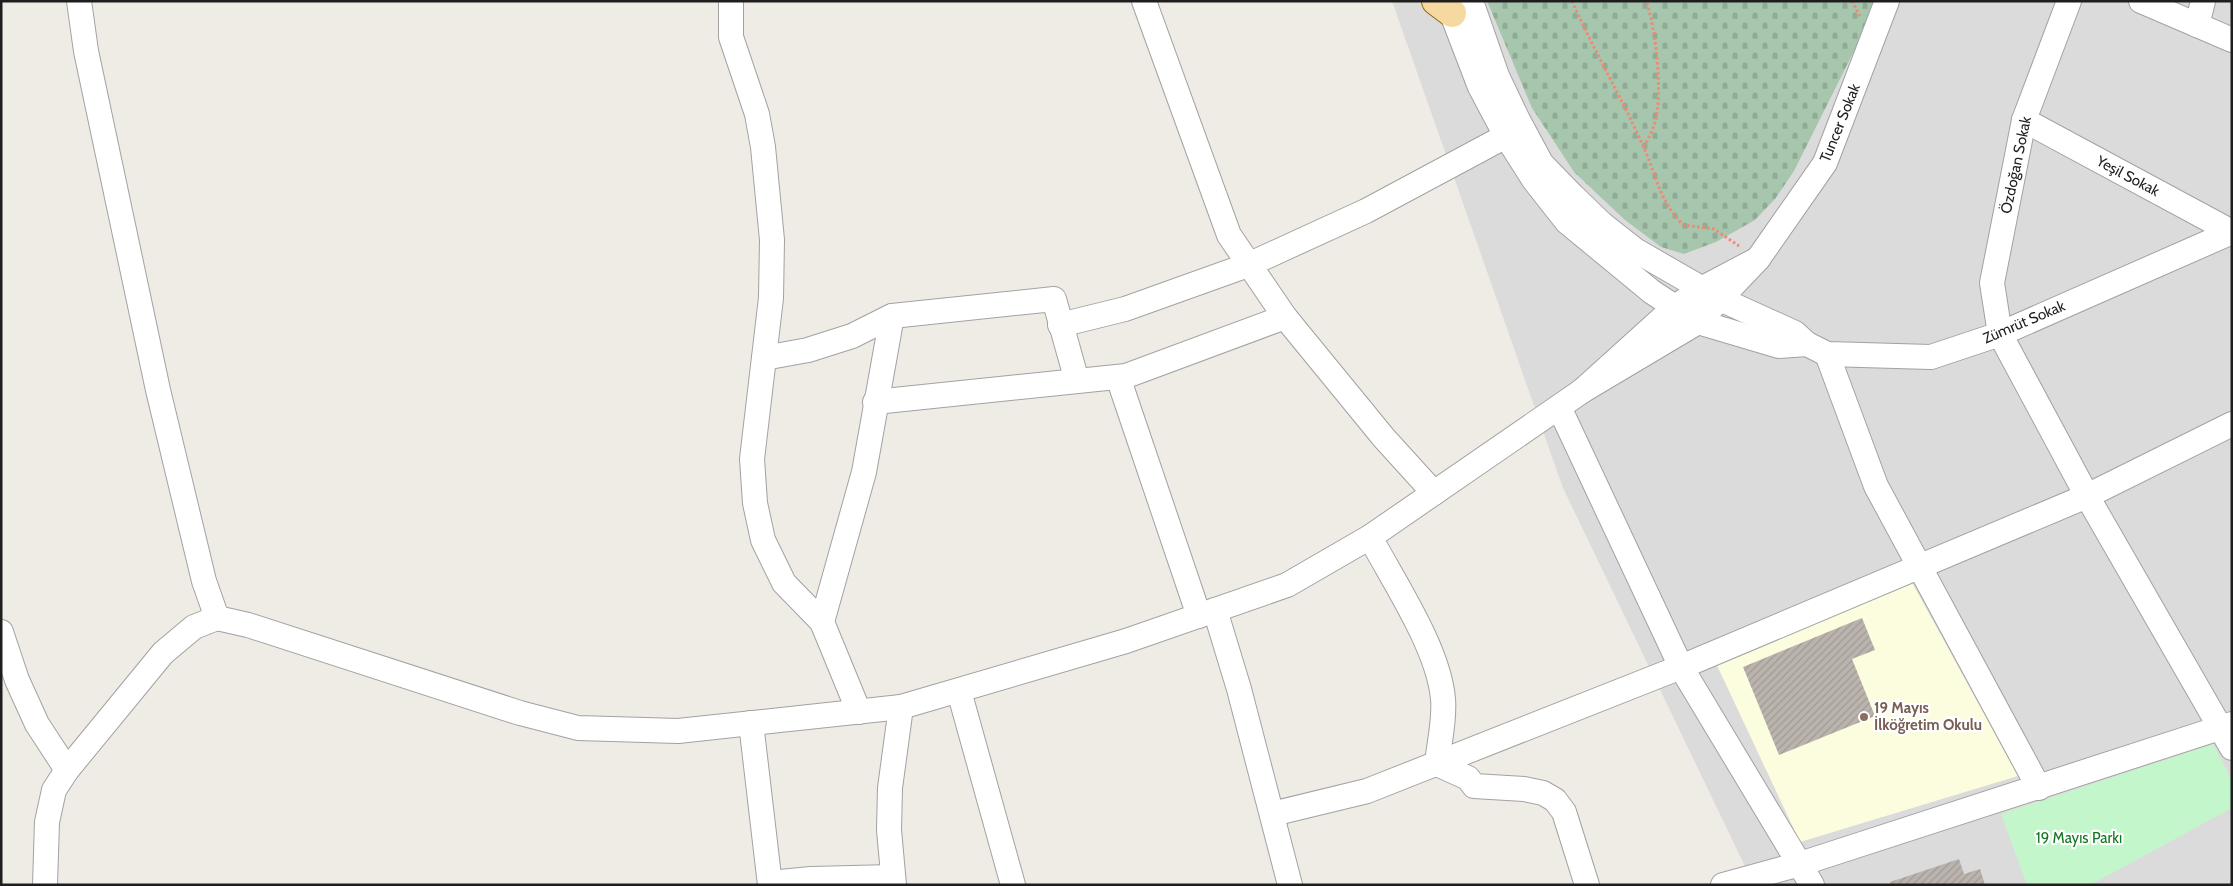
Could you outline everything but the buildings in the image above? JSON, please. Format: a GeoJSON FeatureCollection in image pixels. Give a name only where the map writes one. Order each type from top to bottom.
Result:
{"type":"FeatureCollection","features":[{"type":"Feature","properties":{"kind":"street"},"geometry":{"type":"LineString","coordinates":[[79,1],[86,51],[158,390],[204,581],[217,618]]}},
{"type":"Feature","properties":{"kind":"street"},"geometry":{"type":"LineString","coordinates":[[732,1],[731,37],[757,114],[769,192],[772,240],[771,298],[752,459],[755,503],[763,540],[784,582],[822,622],[858,712]]}},
{"type":"Feature","properties":{"kind":"street"},"geometry":{"type":"LineString","coordinates":[[1144,1],[1229,235],[1285,317],[1384,438],[1434,493]]}},
{"type":"Feature","properties":{"kind":"street","name":"Tuncer Sokak"},"geometry":{"type":"LineString","coordinates":[[1711,294],[1758,259],[1825,163],[1887,1]]}},
{"type":"Feature","properties":{"kind":"street","name":"Özdoğan Sokak"},"geometry":{"type":"LineString","coordinates":[[2069,1],[2024,120],[1992,283],[2000,334],[2087,496],[2228,733]]}},
{"type":"Feature","properties":{"kind":"street"},"geometry":{"type":"LineString","coordinates":[[2141,1],[2232,40]]}},
{"type":"Feature","properties":{"kind":"street"},"geometry":{"type":"LineString","coordinates":[[2197,25],[2203,1]]}},
{"type":"Feature","properties":{"kind":"street"},"geometry":{"type":"LineString","coordinates":[[1451,4],[1497,76],[1541,163],[1602,224],[1635,250],[1711,294],[1795,333],[1817,349],[1876,486],[1918,567],[2039,788]]}},
{"type":"Feature","properties":{"kind":"street","name":"Zümrüt Sokak"},"geometry":{"type":"LineString","coordinates":[[1451,4],[1480,87],[1506,136],[1534,180],[1567,222],[1652,292],[1698,322],[1780,346],[1931,357],[2000,334],[2232,232]]}},
{"type":"Feature","properties":{"kind":"street","name":"Yeşil Sokak"},"geometry":{"type":"LineString","coordinates":[[2024,120],[2232,232]]}},
{"type":"Feature","properties":{"kind":"street"},"geometry":{"type":"LineString","coordinates":[[1060,325],[1125,309],[1248,265],[1366,212],[1506,136]]}},
{"type":"Feature","properties":{"kind":"street"},"geometry":{"type":"LineString","coordinates":[[1582,392],[1675,307],[1711,294]]}},
{"type":"Feature","properties":{"kind":"street"},"geometry":{"type":"LineString","coordinates":[[45,885],[47,822],[54,790],[66,770],[163,653],[194,627],[217,618],[248,625],[520,713],[578,728],[678,731],[900,708],[1126,641],[1287,585],[1370,537],[1559,407],[1698,322],[1711,294]]}},
{"type":"Feature","properties":{"kind":"street"},"geometry":{"type":"LineString","coordinates":[[764,358],[808,350],[843,339],[892,316],[1054,299],[1077,382]]}},
{"type":"Feature","properties":{"kind":"street"},"geometry":{"type":"LineString","coordinates":[[822,622],[864,472],[875,402],[892,316]]}},
{"type":"Feature","properties":{"kind":"street"},"geometry":{"type":"LineString","coordinates":[[875,402],[1126,376],[1285,317]]}},
{"type":"Feature","properties":{"kind":"street"},"geometry":{"type":"LineString","coordinates":[[1118,377],[1207,613],[1239,689],[1290,885]]}},
{"type":"Feature","properties":{"kind":"street"},"geometry":{"type":"LineString","coordinates":[[1559,407],[1681,667],[1812,885]]}},
{"type":"Feature","properties":{"kind":"street"},"geometry":{"type":"LineString","coordinates":[[1272,814],[1367,791],[1681,667],[2087,496],[2232,424]]}},
{"type":"Feature","properties":{"kind":"street"},"geometry":{"type":"LineString","coordinates":[[1370,537],[1422,634],[1435,667],[1443,700],[1437,764]]}},
{"type":"Feature","properties":{"kind":"street"},"geometry":{"type":"LineString","coordinates":[[1,632],[17,680],[36,724],[66,770]]}},
{"type":"Feature","properties":{"kind":"street"},"geometry":{"type":"LineString","coordinates":[[959,691],[1013,885]]}},
{"type":"Feature","properties":{"kind":"street"},"geometry":{"type":"LineString","coordinates":[[751,723],[770,884],[811,879],[893,881],[889,830],[890,788],[900,708]]}},
{"type":"Feature","properties":{"kind":"street"},"geometry":{"type":"LineString","coordinates":[[1723,885],[1800,864],[2039,788],[2228,733]]}},
{"type":"Feature","properties":{"kind":"street"},"geometry":{"type":"LineString","coordinates":[[1437,764],[1468,778],[1474,786],[1524,789],[1543,793],[1555,800],[1564,812],[1587,885]]}},
{"type":"Feature","properties":{"kind":"path"},"geometry":{"type":"LineString","coordinates":[[1572,1],[1594,51],[1644,148],[1668,209],[1683,226],[1714,229],[1758,259]]}},
{"type":"Feature","properties":{"kind":"path"},"geometry":{"type":"LineString","coordinates":[[1644,148],[1656,120],[1658,78],[1655,37],[1646,1]]}},
{"type":"Feature","properties":{"kind":"shaded area"},"geometry":{"type":"Polygon","coordinates":[[[1392,1],[2232,1],[2232,885],[1754,885],[1563,488],[1392,1]]]}},
{"type":"Feature","properties":{"kind":"shaded area","name":"19 Mayıs İlköğretim Okulu"},"geometry":{"type":"Polygon","coordinates":[[[1909,577],[2018,776],[1800,842],[1714,659],[1909,577]]]}},
{"type":"Feature","properties":{"kind":"green space"},"geometry":{"type":"Polygon","coordinates":[[[1487,1],[1879,1],[1794,171],[1775,199],[1755,220],[1716,242],[1684,254],[1661,247],[1625,220],[1574,172],[1532,108],[1487,1]]]}},
{"type":"Feature","properties":{"kind":"green space","name":"19 Mayıs Parkı"},"geometry":{"type":"Polygon","coordinates":[[[2213,744],[2232,781],[2232,808],[2090,885],[2027,885],[2001,814],[2213,744]]]}},
{"type":"Feature","properties":{"kind":"place","name":"19 Mayıs İlköğretim Okulu"},"geometry":{"type":"Point","coordinates":[1864,717]}}]}
